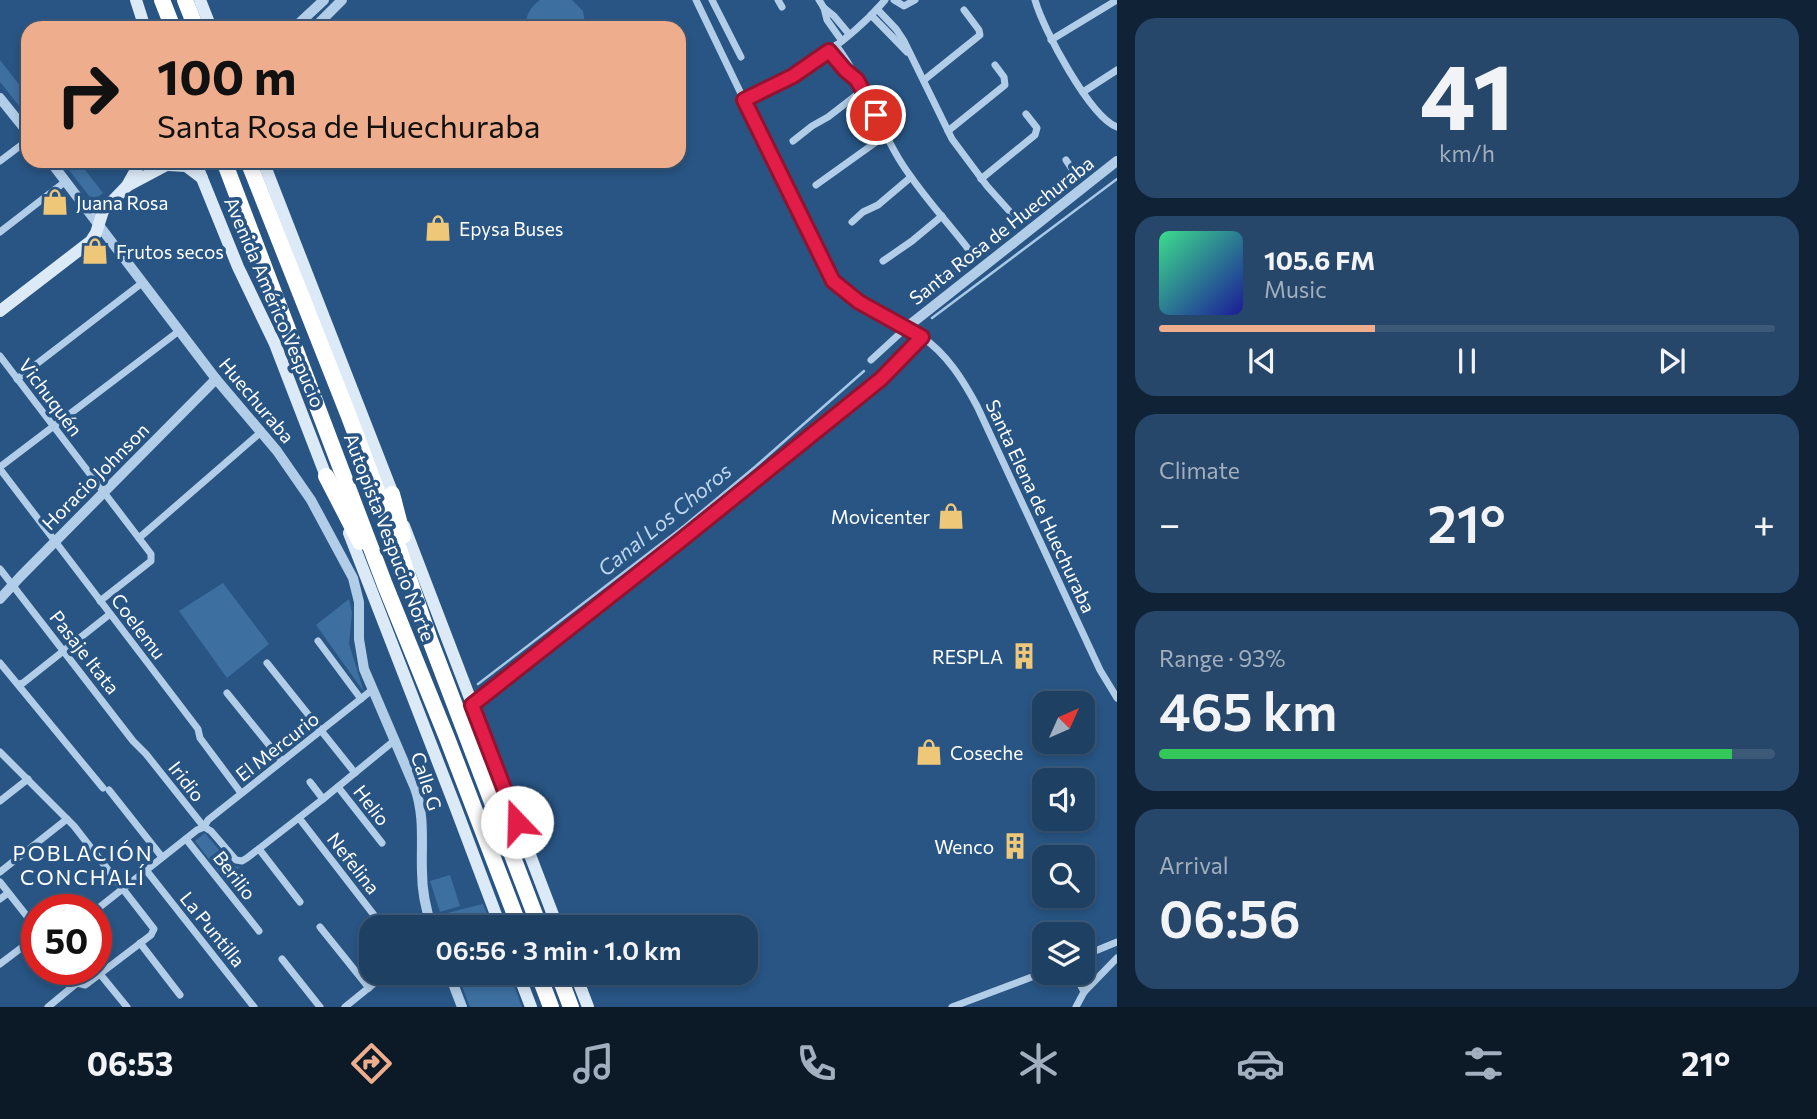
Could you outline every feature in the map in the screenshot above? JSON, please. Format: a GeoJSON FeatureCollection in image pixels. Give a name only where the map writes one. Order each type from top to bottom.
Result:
{"type":"FeatureCollection","features":[{"type":"Feature","properties":{"kind":"highway"},"geometry":{"type":"LineString","coordinates":[[162,0],[170,21]]}},
{"type":"Feature","properties":{"kind":"highway"},"geometry":{"type":"LineString","coordinates":[[185,0],[193,21]]}},
{"type":"Feature","properties":{"kind":"highway","name":"Autopista Vespucio Norte"},"geometry":{"type":"LineString","coordinates":[[227,168],[515,915]]}},
{"type":"Feature","properties":{"kind":"highway","name":"Autopista Vespucio Norte"},"geometry":{"type":"LineString","coordinates":[[251,168],[348,414],[430,640],[535,915]]}},
{"type":"Feature","properties":{"kind":"highway"},"geometry":{"type":"LineString","coordinates":[[326,476],[360,544],[385,584]]}},
{"type":"Feature","properties":{"kind":"highway"},"geometry":{"type":"LineString","coordinates":[[392,494],[430,640]]}},
{"type":"Feature","properties":{"kind":"highway"},"geometry":{"type":"LineString","coordinates":[[543,985],[551,1007]]}},
{"type":"Feature","properties":{"kind":"highway"},"geometry":{"type":"LineString","coordinates":[[563,985],[571,1007]]}},
{"type":"Feature","properties":{"kind":"main road"},"geometry":{"type":"LineString","coordinates":[[136,0],[143,21]]}},
{"type":"Feature","properties":{"kind":"main road"},"geometry":{"type":"LineString","coordinates":[[200,0],[208,21]]}},
{"type":"Feature","properties":{"kind":"main road"},"geometry":{"type":"LineString","coordinates":[[127,187],[137,168]]}},
{"type":"Feature","properties":{"kind":"main road"},"geometry":{"type":"LineString","coordinates":[[0,311],[91,241],[103,211],[127,187],[162,168]]}},
{"type":"Feature","properties":{"kind":"main road"},"geometry":{"type":"LineString","coordinates":[[189,168],[202,178]]}},
{"type":"Feature","properties":{"kind":"main road","name":"Avenida Américo Vespucio"},"geometry":{"type":"LineString","coordinates":[[198,168],[275,344],[496,915]]}},
{"type":"Feature","properties":{"kind":"main road","name":"Avenida Américo Vespucio"},"geometry":{"type":"LineString","coordinates":[[266,168],[553,915]]}},
{"type":"Feature","properties":{"kind":"main road"},"geometry":{"type":"LineString","coordinates":[[523,985],[531,1007]]}},
{"type":"Feature","properties":{"kind":"main road"},"geometry":{"type":"LineString","coordinates":[[580,985],[588,1007]]}},
{"type":"Feature","properties":{"kind":"street"},"geometry":{"type":"LineString","coordinates":[[302,21],[324,0]]}},
{"type":"Feature","properties":{"kind":"street"},"geometry":{"type":"LineString","coordinates":[[321,21],[342,0]]}},
{"type":"Feature","properties":{"kind":"street"},"geometry":{"type":"LineString","coordinates":[[696,0],[833,281],[859,302],[907,327]]}},
{"type":"Feature","properties":{"kind":"street"},"geometry":{"type":"LineString","coordinates":[[712,0],[741,57]]}},
{"type":"Feature","properties":{"kind":"street"},"geometry":{"type":"LineString","coordinates":[[819,0],[857,80],[911,177],[968,248],[969,254],[965,260],[922,296]]}},
{"type":"Feature","properties":{"kind":"street"},"geometry":{"type":"LineString","coordinates":[[744,100],[793,76],[829,51],[885,0]]}},
{"type":"Feature","properties":{"kind":"street"},"geometry":{"type":"LineString","coordinates":[[894,0],[904,6],[915,0]]}},
{"type":"Feature","properties":{"kind":"street"},"geometry":{"type":"LineString","coordinates":[[1035,0],[1051,40],[1083,92],[1104,117],[1117,127]]}},
{"type":"Feature","properties":{"kind":"street"},"geometry":{"type":"LineString","coordinates":[[1051,40],[1117,0]]}},
{"type":"Feature","properties":{"kind":"street"},"geometry":{"type":"LineString","coordinates":[[824,8],[849,34]]}},
{"type":"Feature","properties":{"kind":"street"},"geometry":{"type":"LineString","coordinates":[[877,9],[901,35],[948,131],[981,179],[1012,214],[1020,217],[1028,213],[1072,176],[1074,172],[1066,160]]}},
{"type":"Feature","properties":{"kind":"street"},"geometry":{"type":"LineString","coordinates":[[924,80],[980,35],[964,10]]}},
{"type":"Feature","properties":{"kind":"street"},"geometry":{"type":"LineString","coordinates":[[871,15],[912,58]]}},
{"type":"Feature","properties":{"kind":"street"},"geometry":{"type":"LineString","coordinates":[[829,51],[857,80]]}},
{"type":"Feature","properties":{"kind":"street"},"geometry":{"type":"LineString","coordinates":[[948,131],[1004,85],[1004,77],[995,65]]}},
{"type":"Feature","properties":{"kind":"street"},"geometry":{"type":"LineString","coordinates":[[1083,92],[1117,70]]}},
{"type":"Feature","properties":{"kind":"street"},"geometry":{"type":"LineString","coordinates":[[793,141],[863,90]]}},
{"type":"Feature","properties":{"kind":"street"},"geometry":{"type":"LineString","coordinates":[[0,97],[21,124]]}},
{"type":"Feature","properties":{"kind":"street"},"geometry":{"type":"LineString","coordinates":[[981,179],[1035,135],[1037,128],[1026,114]]}},
{"type":"Feature","properties":{"kind":"street"},"geometry":{"type":"LineString","coordinates":[[817,185],[886,135]]}},
{"type":"Feature","properties":{"kind":"street"},"geometry":{"type":"LineString","coordinates":[[0,161],[21,144]]}},
{"type":"Feature","properties":{"kind":"street","name":"Santa Rosa de Huechuraba"},"geometry":{"type":"LineString","coordinates":[[871,360],[907,327],[1117,161]]}},
{"type":"Feature","properties":{"kind":"street","name":"Huechuraba"},"geometry":{"type":"LineString","coordinates":[[56,168],[216,379],[290,468],[312,500],[354,578],[359,602],[361,657],[372,691]]}},
{"type":"Feature","properties":{"kind":"street"},"geometry":{"type":"LineString","coordinates":[[852,222],[911,177]]}},
{"type":"Feature","properties":{"kind":"street"},"geometry":{"type":"LineString","coordinates":[[0,232],[66,181]]}},
{"type":"Feature","properties":{"kind":"street"},"geometry":{"type":"LineString","coordinates":[[883,261],[942,216]]}},
{"type":"Feature","properties":{"kind":"street"},"geometry":{"type":"LineString","coordinates":[[18,379],[142,283]]}},
{"type":"Feature","properties":{"kind":"street","name":"Santa Rosa de Huechuraba"},"geometry":{"type":"LineString","coordinates":[[472,705],[871,387],[922,337],[907,327]]}},
{"type":"Feature","properties":{"kind":"street"},"geometry":{"type":"LineString","coordinates":[[0,468],[179,331]]}},
{"type":"Feature","properties":{"kind":"street","name":"Santa Elena de Huechuraba"},"geometry":{"type":"LineString","coordinates":[[922,337],[952,366],[971,395],[1100,670],[1117,698]]}},
{"type":"Feature","properties":{"kind":"street","name":"Vichuquén"},"geometry":{"type":"LineString","coordinates":[[0,356],[151,554],[149,562],[100,601]]}},
{"type":"Feature","properties":{"kind":"street","name":"Horacio Johnson"},"geometry":{"type":"LineString","coordinates":[[0,599],[216,379]]}},
{"type":"Feature","properties":{"kind":"street"},"geometry":{"type":"LineString","coordinates":[[139,538],[261,432]]}},
{"type":"Feature","properties":{"kind":"street","name":"Coelemu"},"geometry":{"type":"LineString","coordinates":[[0,468],[198,730],[200,738],[242,793]]}},
{"type":"Feature","properties":{"kind":"street","name":"Pasaje Itata"},"geometry":{"type":"LineString","coordinates":[[0,569],[133,741],[146,754]]}},
{"type":"Feature","properties":{"kind":"street"},"geometry":{"type":"LineString","coordinates":[[19,684],[110,614]]}},
{"type":"Feature","properties":{"kind":"street"},"geometry":{"type":"LineString","coordinates":[[318,641],[361,699]]}},
{"type":"Feature","properties":{"kind":"street"},"geometry":{"type":"LineString","coordinates":[[0,663],[162,858]]}},
{"type":"Feature","properties":{"kind":"street"},"geometry":{"type":"LineString","coordinates":[[267,663],[355,773]]}},
{"type":"Feature","properties":{"kind":"street","name":"El Mercurio"},"geometry":{"type":"LineString","coordinates":[[112,898],[372,691]]}},
{"type":"Feature","properties":{"kind":"street","name":"Calle G"},"geometry":{"type":"LineString","coordinates":[[372,691],[395,740],[420,806],[422,887],[428,915]]}},
{"type":"Feature","properties":{"kind":"street"},"geometry":{"type":"LineString","coordinates":[[227,693],[282,761]]}},
{"type":"Feature","properties":{"kind":"street"},"geometry":{"type":"LineString","coordinates":[[204,827],[211,831],[236,860],[245,860],[395,740]]}},
{"type":"Feature","properties":{"kind":"street"},"geometry":{"type":"LineString","coordinates":[[0,752],[67,819],[153,927],[154,931],[112,965]]}},
{"type":"Feature","properties":{"kind":"street","name":"Iridio"},"geometry":{"type":"LineString","coordinates":[[146,754],[204,827]]}},
{"type":"Feature","properties":{"kind":"street"},"geometry":{"type":"LineString","coordinates":[[0,801],[28,779]]}},
{"type":"Feature","properties":{"kind":"street"},"geometry":{"type":"LineString","coordinates":[[310,782],[323,799]]}},
{"type":"Feature","properties":{"kind":"street","name":"Helio"},"geometry":{"type":"LineString","coordinates":[[338,787],[382,843]]}},
{"type":"Feature","properties":{"kind":"street","name":"Nefelina"},"geometry":{"type":"LineString","coordinates":[[299,818],[374,915]]}},
{"type":"Feature","properties":{"kind":"street"},"geometry":{"type":"LineString","coordinates":[[0,872],[67,819]]}},
{"type":"Feature","properties":{"kind":"street","name":"Berilio"},"geometry":{"type":"LineString","coordinates":[[186,839],[259,931]]}},
{"type":"Feature","properties":{"kind":"street"},"geometry":{"type":"LineString","coordinates":[[259,849],[300,902]]}},
{"type":"Feature","properties":{"kind":"street","name":"La Puntilla"},"geometry":{"type":"LineString","coordinates":[[146,870],[254,1007]]}},
{"type":"Feature","properties":{"kind":"street"},"geometry":{"type":"LineString","coordinates":[[0,882],[21,909]]}},
{"type":"Feature","properties":{"kind":"street"},"geometry":{"type":"LineString","coordinates":[[0,899],[8,893]]}},
{"type":"Feature","properties":{"kind":"street"},"geometry":{"type":"LineString","coordinates":[[320,927],[369,988]]}},
{"type":"Feature","properties":{"kind":"street"},"geometry":{"type":"LineString","coordinates":[[1095,952],[1117,942]]}},
{"type":"Feature","properties":{"kind":"street"},"geometry":{"type":"LineString","coordinates":[[141,943],[180,995]]}},
{"type":"Feature","properties":{"kind":"street"},"geometry":{"type":"LineString","coordinates":[[0,964],[21,948]]}},
{"type":"Feature","properties":{"kind":"street"},"geometry":{"type":"LineString","coordinates":[[1076,1007],[1084,992],[1117,958]]}},
{"type":"Feature","properties":{"kind":"street"},"geometry":{"type":"LineString","coordinates":[[282,959],[320,1007]]}},
{"type":"Feature","properties":{"kind":"street"},"geometry":{"type":"LineString","coordinates":[[952,1007],[1032,977]]}},
{"type":"Feature","properties":{"kind":"street"},"geometry":{"type":"LineString","coordinates":[[48,1007],[75,985]]}},
{"type":"Feature","properties":{"kind":"street"},"geometry":{"type":"LineString","coordinates":[[109,985],[127,1007]]}},
{"type":"Feature","properties":{"kind":"street"},"geometry":{"type":"LineString","coordinates":[[345,1007],[373,985]]}},
{"type":"Feature","properties":{"kind":"street"},"geometry":{"type":"LineString","coordinates":[[454,985],[463,1007]]}},
{"type":"Feature","properties":{"kind":"street"},"geometry":{"type":"LineString","coordinates":[[1080,985],[1084,992]]}},
{"type":"Feature","properties":{"kind":"street"},"geometry":{"type":"LineString","coordinates":[[57,1000],[63,1007]]}},
{"type":"Feature","properties":{"kind":"shaded area"},"geometry":{"type":"Polygon","coordinates":[[[540,0],[572,0],[583,11],[585,21],[526,21],[533,6],[540,0]]]}},
{"type":"Feature","properties":{"kind":"shaded area"},"geometry":{"type":"Polygon","coordinates":[[[0,60],[21,87],[21,108],[0,82],[0,60]]]}},
{"type":"Feature","properties":{"kind":"shaded area"},"geometry":{"type":"Polygon","coordinates":[[[67,168],[83,168],[103,193],[93,201],[67,168]]]}},
{"type":"Feature","properties":{"kind":"shaded area"},"geometry":{"type":"Polygon","coordinates":[[[223,583],[269,644],[227,678],[179,611],[223,583]]]}},
{"type":"Feature","properties":{"kind":"shaded area"},"geometry":{"type":"Polygon","coordinates":[[[349,599],[352,613],[349,644],[364,692],[316,625],[349,599]]]}},
{"type":"Feature","properties":{"kind":"shaded area"},"geometry":{"type":"Polygon","coordinates":[[[205,833],[232,866],[240,867],[225,880],[195,841],[205,833]]]}},
{"type":"Feature","properties":{"kind":"shaded area"},"geometry":{"type":"Polygon","coordinates":[[[450,875],[460,906],[440,912],[430,881],[450,875]]]}},
{"type":"Feature","properties":{"kind":"shaded area"},"geometry":{"type":"Polygon","coordinates":[[[483,904],[487,915],[439,915],[483,904]]]}},
{"type":"Feature","properties":{"kind":"shaded area"},"geometry":{"type":"Polygon","coordinates":[[[462,985],[514,985],[522,1007],[470,1007],[462,985]]]}},
{"type":"Feature","properties":{"kind":"waterway","name":"Canal Los Choros"},"geometry":{"type":"LineString","coordinates":[[932,318],[1117,179]]}},
{"type":"Feature","properties":{"kind":"waterway","name":"Canal Los Choros"},"geometry":{"type":"LineString","coordinates":[[478,684],[684,526],[864,371]]}},
{"type":"Feature","properties":{"kind":"place","name":"Juana Rosa"},"geometry":{"type":"Point","coordinates":[55,202]}},
{"type":"Feature","properties":{"kind":"place","name":"Epysa Buses"},"geometry":{"type":"Point","coordinates":[438,228]}},
{"type":"Feature","properties":{"kind":"place","name":"Frutos secos"},"geometry":{"type":"Point","coordinates":[95,251]}},
{"type":"Feature","properties":{"kind":"place","name":"Movicenter"},"geometry":{"type":"Point","coordinates":[951,516]}},
{"type":"Feature","properties":{"kind":"place","name":"RESPLA"},"geometry":{"type":"Point","coordinates":[1024,656]}},
{"type":"Feature","properties":{"kind":"place","name":"Coseche"},"geometry":{"type":"Point","coordinates":[929,752]}},
{"type":"Feature","properties":{"kind":"place","name":"Wenco"},"geometry":{"type":"Point","coordinates":[1015,846]}},
{"type":"Feature","properties":{"kind":"district","name":"POBLACIÓN CONCHALÍ"},"geometry":{"type":"Point","coordinates":[83,864]}},
{"type":"Feature","properties":{"kind":"route"},"geometry":{"type":"LineString","coordinates":[[517,822],[472,705],[881,379],[922,337],[859,302],[833,281],[744,100],[793,76],[829,51],[857,80],[876,115]]}}]}
